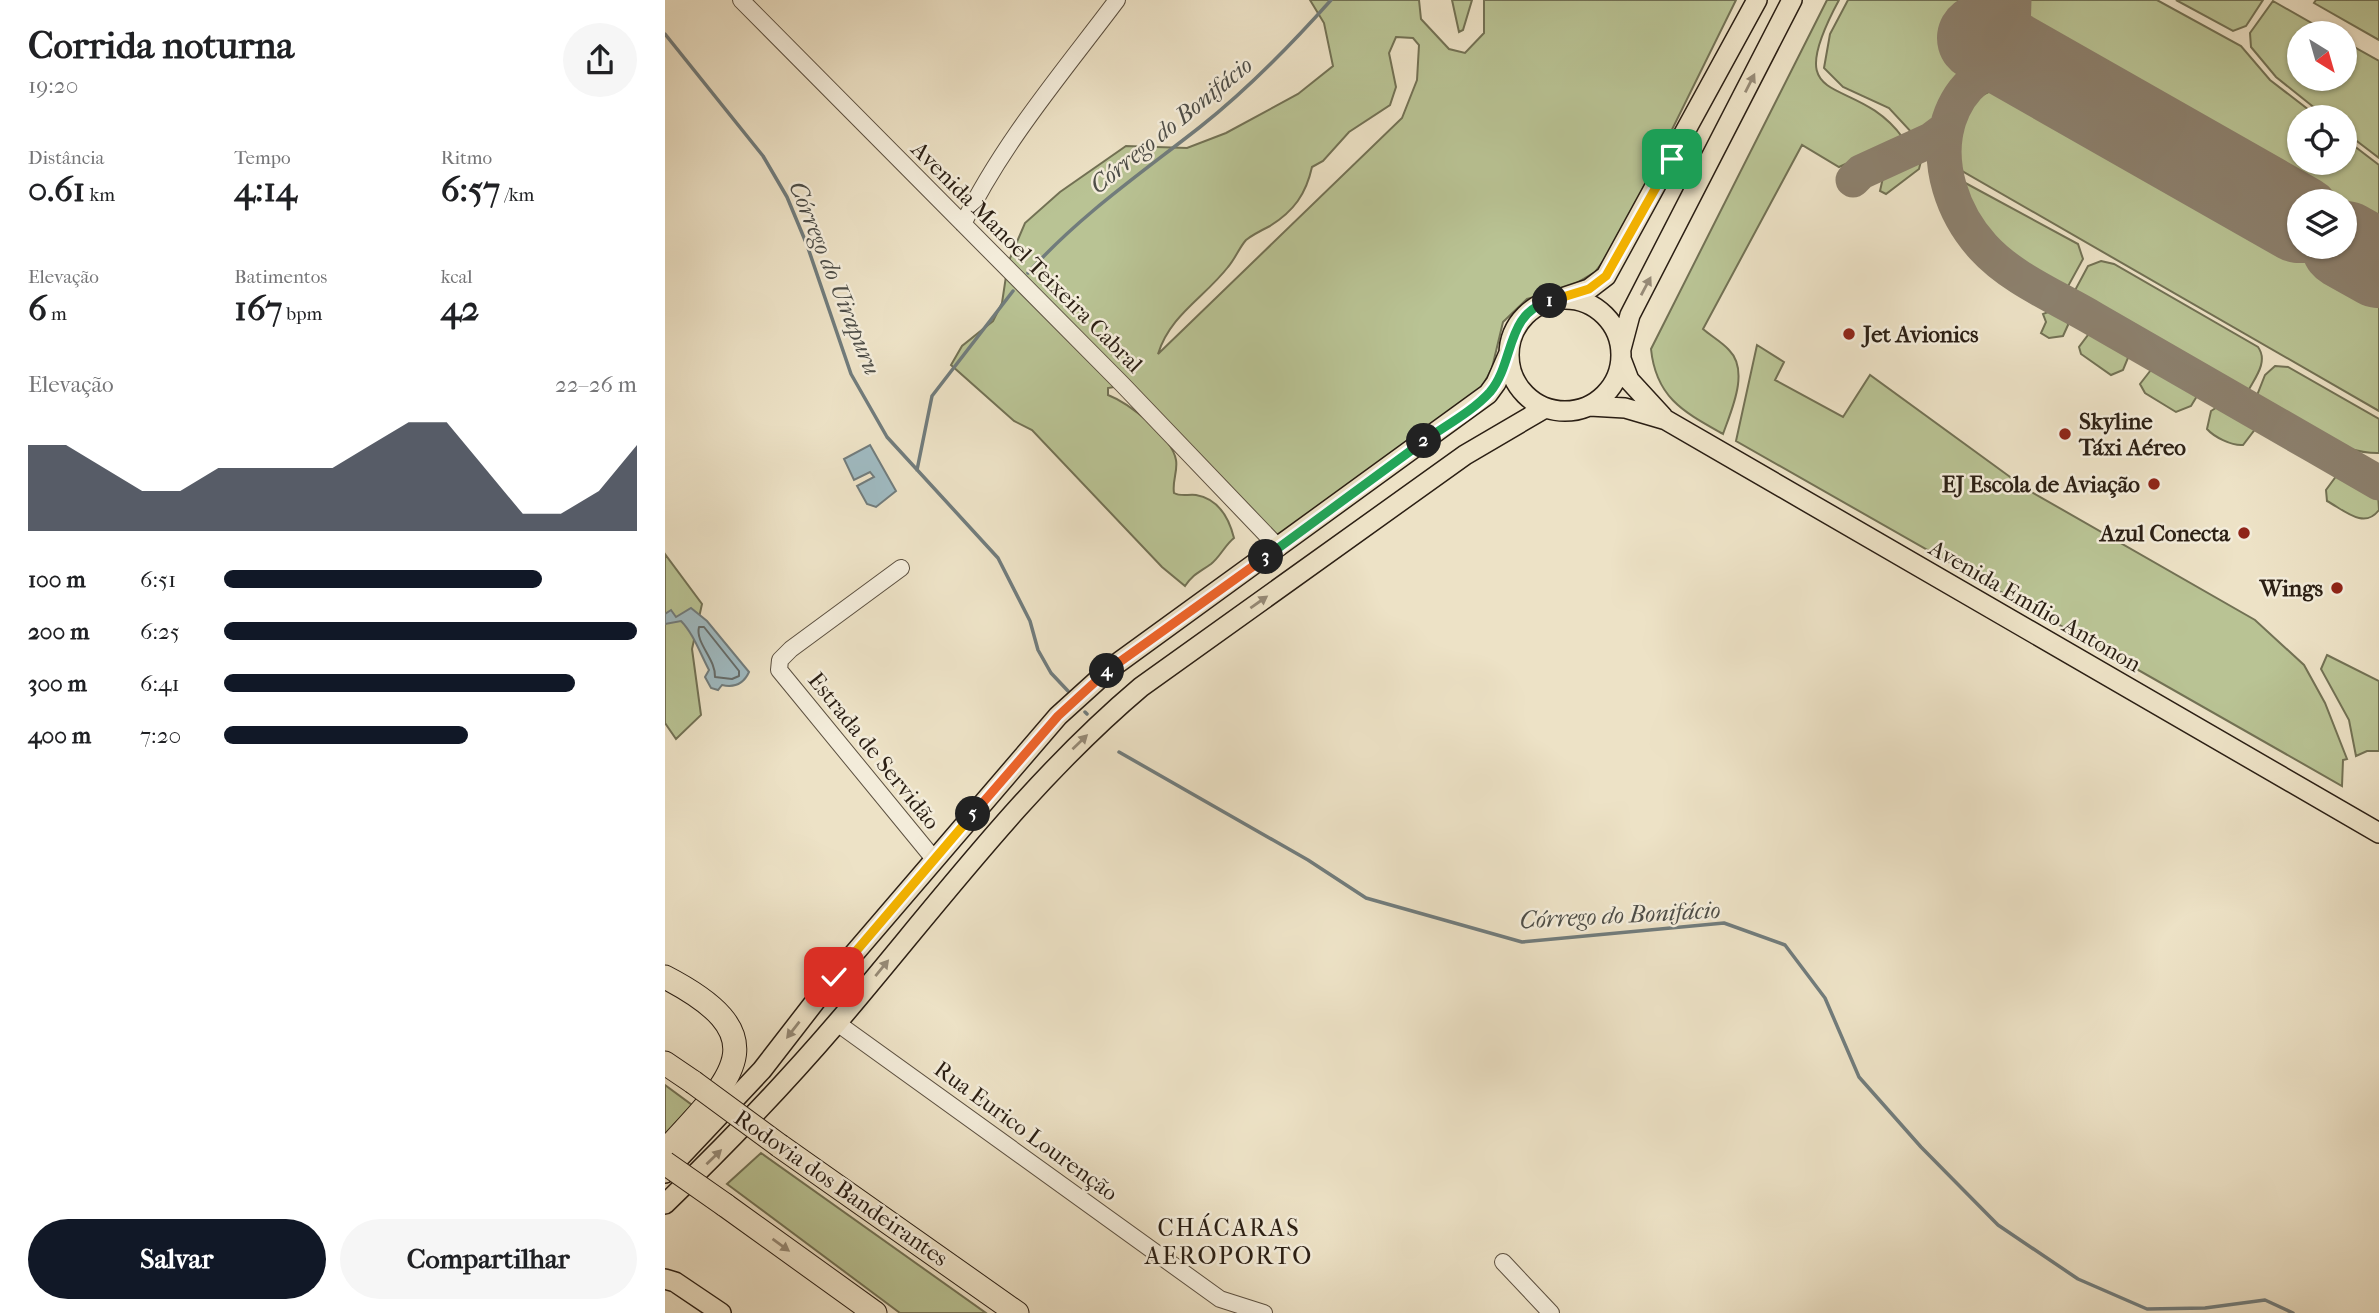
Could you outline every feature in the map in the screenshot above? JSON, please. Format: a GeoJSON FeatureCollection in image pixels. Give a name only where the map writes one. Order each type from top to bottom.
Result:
{"type":"FeatureCollection","features":[{"type":"Feature","properties":{"kind":"highway"},"geometry":{"type":"LineString","coordinates":[[665,977],[693,993],[724,1018],[733,1033],[736,1049],[731,1069],[717,1093],[665,1151]]}},
{"type":"Feature","properties":{"kind":"highway","name":"Rodovia dos Bandeirantes"},"geometry":{"type":"LineString","coordinates":[[665,1063],[1017,1313]]}},
{"type":"Feature","properties":{"kind":"highway"},"geometry":{"type":"LineString","coordinates":[[665,1163],[875,1313]]}},
{"type":"Feature","properties":{"kind":"main road"},"geometry":{"type":"LineString","coordinates":[[665,1173],[762,1070],[834,977],[1058,716],[1111,667],[1279,548],[1488,394],[1496,383],[1509,353],[1512,337],[1530,311],[1589,289],[1606,276],[1757,0]]}},
{"type":"Feature","properties":{"kind":"main road"},"geometry":{"type":"LineString","coordinates":[[1590,406],[1612,386],[1630,315],[1792,0]]}},
{"type":"Feature","properties":{"kind":"main road"},"geometry":{"type":"LineString","coordinates":[[1559,299],[1577,300],[1593,306],[1607,317],[1617,331],[1629,380],[1666,420]]}},
{"type":"Feature","properties":{"kind":"main road"},"geometry":{"type":"LineString","coordinates":[[1509,353],[1510,370],[1518,386],[1530,399],[1545,408],[1567,411],[1590,406],[1625,408],[1666,420]]}},
{"type":"Feature","properties":{"kind":"main road"},"geometry":{"type":"LineString","coordinates":[[665,1204],[722,1149],[837,1023],[971,860],[1074,748],[1142,687],[1465,455],[1545,408]]}},
{"type":"Feature","properties":{"kind":"main road","name":"Avenida Emílio Antonon"},"geometry":{"type":"LineString","coordinates":[[1666,420],[2379,833]]}},
{"type":"Feature","properties":{"kind":"main road"},"geometry":{"type":"LineString","coordinates":[[1279,548],[1296,558],[1321,558]]}},
{"type":"Feature","properties":{"kind":"main road"},"geometry":{"type":"LineString","coordinates":[[999,828],[1007,806],[1051,756],[1052,744],[1040,737]]}},
{"type":"Feature","properties":{"kind":"main road"},"geometry":{"type":"LineString","coordinates":[[934,859],[948,865],[971,860]]}},
{"type":"Feature","properties":{"kind":"main road"},"geometry":{"type":"LineString","coordinates":[[668,1276],[721,1313]]}},
{"type":"Feature","properties":{"kind":"street","name":"Avenida Manoel Teixeira Cabral"},"geometry":{"type":"LineString","coordinates":[[741,0],[1279,548]]}},
{"type":"Feature","properties":{"kind":"street"},"geometry":{"type":"LineString","coordinates":[[963,224],[1004,151],[1117,0]]}},
{"type":"Feature","properties":{"kind":"street","name":"Estrada de Servidão"},"geometry":{"type":"LineString","coordinates":[[901,568],[791,649],[780,660],[779,670],[934,859]]}},
{"type":"Feature","properties":{"kind":"street","name":"Rua Eurico Lourenção"},"geometry":{"type":"LineString","coordinates":[[837,1023],[1220,1299],[1264,1313]]}},
{"type":"Feature","properties":{"kind":"street"},"geometry":{"type":"LineString","coordinates":[[1503,1262],[1551,1313]]}},
{"type":"Feature","properties":{"kind":"green space"},"geometry":{"type":"Polygon","coordinates":[[[1310,0],[1419,0],[1421,19],[1449,49],[1465,53],[1484,33],[1484,0],[1736,0],[1614,247],[1595,272],[1568,288],[1527,299],[1503,322],[1492,368],[1476,399],[1289,534],[1274,535],[1120,386],[1108,388],[1108,395],[1127,405],[1167,441],[1176,460],[1174,493],[1204,497],[1222,510],[1229,523],[1234,538],[1214,561],[1185,586],[1162,567],[1032,430],[1014,421],[951,365],[962,346],[993,321],[1002,303],[1008,263],[1025,223],[1060,192],[1126,146],[1187,148],[1226,133],[1298,94],[1333,66],[1324,23],[1310,0]],[[1396,37],[1389,53],[1396,87],[1390,105],[1349,132],[1323,161],[1312,167],[1306,186],[1292,208],[1270,226],[1246,240],[1219,278],[1171,328],[1158,354],[1402,118],[1417,80],[1419,45],[1413,38],[1396,37]]]}},
{"type":"Feature","properties":{"kind":"green space"},"geometry":{"type":"Polygon","coordinates":[[[1452,0],[1472,0],[1463,30],[1459,32],[1452,0]]]}},
{"type":"Feature","properties":{"kind":"green space"},"geometry":{"type":"Polygon","coordinates":[[[1827,0],[1839,0],[1822,36],[1816,61],[1819,76],[1829,87],[1884,117],[1903,138],[1839,167],[1802,145],[1703,329],[1729,350],[1738,369],[1737,391],[1723,434],[1674,402],[1659,380],[1651,349],[1827,0]]]}},
{"type":"Feature","properties":{"kind":"green space"},"geometry":{"type":"Polygon","coordinates":[[[1848,0],[1999,0],[1964,59],[1939,115],[1913,134],[1889,108],[1843,87],[1824,68],[1830,34],[1848,0]]]}},
{"type":"Feature","properties":{"kind":"green space"},"geometry":{"type":"Polygon","coordinates":[[[2028,0],[2157,0],[2241,46],[2270,80],[2302,105],[2287,105],[2287,175],[2357,175],[2357,148],[2379,165],[2379,231],[2357,218],[2357,189],[2306,189],[2036,35],[2027,18],[2028,0]]]}},
{"type":"Feature","properties":{"kind":"green space"},"geometry":{"type":"Polygon","coordinates":[[[2176,0],[2263,0],[2246,26],[2233,31],[2176,0]]]}},
{"type":"Feature","properties":{"kind":"green space"},"geometry":{"type":"Polygon","coordinates":[[[2316,0],[2379,0],[2379,40],[2357,27],[2357,21],[2346,21],[2314,3],[2316,0]]]}},
{"type":"Feature","properties":{"kind":"green space"},"geometry":{"type":"Polygon","coordinates":[[[2273,1],[2308,21],[2287,21],[2287,86],[2251,47],[2250,33],[2273,1]]]}},
{"type":"Feature","properties":{"kind":"green space"},"geometry":{"type":"Polygon","coordinates":[[[2357,49],[2379,61],[2379,158],[2357,141],[2357,105],[2311,105],[2294,91],[2357,91],[2357,49]]]}},
{"type":"Feature","properties":{"kind":"green space"},"geometry":{"type":"Polygon","coordinates":[[[2001,89],[2011,91],[2287,248],[2287,259],[2305,259],[2379,301],[2379,411],[1957,168],[1957,130],[1969,107],[1988,92],[2001,89]]]}},
{"type":"Feature","properties":{"kind":"green space"},"geometry":{"type":"Polygon","coordinates":[[[1914,160],[1921,161],[1919,169],[1886,194],[1880,191],[1884,173],[1914,160]]]}},
{"type":"Feature","properties":{"kind":"green space"},"geometry":{"type":"Polygon","coordinates":[[[1958,179],[2078,244],[2083,259],[2066,290],[2028,269],[1998,247],[1975,219],[1958,179]]]}},
{"type":"Feature","properties":{"kind":"green space"},"geometry":{"type":"Polygon","coordinates":[[[2101,261],[2114,264],[2258,347],[2261,364],[2247,393],[2073,294],[2088,266],[2101,261]]]}},
{"type":"Feature","properties":{"kind":"green space"},"geometry":{"type":"Polygon","coordinates":[[[2058,308],[2067,316],[2068,325],[2063,336],[2049,338],[2041,333],[2046,322],[2043,314],[2058,308]]]}},
{"type":"Feature","properties":{"kind":"green space"},"geometry":{"type":"Polygon","coordinates":[[[2091,331],[2123,345],[2130,353],[2123,370],[2111,375],[2081,354],[2079,347],[2091,331]]]}},
{"type":"Feature","properties":{"kind":"green space"},"geometry":{"type":"Polygon","coordinates":[[[1757,345],[1784,362],[1775,380],[1843,417],[1870,375],[2028,490],[2255,620],[2304,665],[2325,703],[2347,759],[2343,760],[2342,786],[1736,441],[1757,345]]]}},
{"type":"Feature","properties":{"kind":"green space"},"geometry":{"type":"Polygon","coordinates":[[[2154,366],[2164,368],[2195,387],[2197,396],[2191,406],[2176,412],[2145,393],[2140,384],[2154,366]]]}},
{"type":"Feature","properties":{"kind":"green space"},"geometry":{"type":"Polygon","coordinates":[[[2275,366],[2288,367],[2379,419],[2379,453],[2363,452],[2331,442],[2298,426],[2256,398],[2265,375],[2275,366]]]}},
{"type":"Feature","properties":{"kind":"green space"},"geometry":{"type":"Polygon","coordinates":[[[2222,404],[2255,423],[2256,428],[2243,445],[2223,440],[2207,429],[2211,411],[2222,404]]]}},
{"type":"Feature","properties":{"kind":"green space"},"geometry":{"type":"Polygon","coordinates":[[[2343,473],[2378,493],[2379,510],[2373,516],[2360,518],[2327,501],[2326,490],[2337,475],[2343,473]]]}},
{"type":"Feature","properties":{"kind":"green space"},"geometry":{"type":"Polygon","coordinates":[[[665,554],[702,604],[692,649],[701,715],[676,739],[665,723],[665,554]]]}},
{"type":"Feature","properties":{"kind":"green space"},"geometry":{"type":"Polygon","coordinates":[[[2327,655],[2379,681],[2379,751],[2367,751],[2356,756],[2349,720],[2321,669],[2327,655]]]}},
{"type":"Feature","properties":{"kind":"green space"},"geometry":{"type":"Polygon","coordinates":[[[665,1085],[692,1105],[665,1134],[665,1085]]]}},
{"type":"Feature","properties":{"kind":"green space"},"geometry":{"type":"Polygon","coordinates":[[[761,1153],[986,1313],[900,1313],[727,1184],[761,1153]]]}},
{"type":"Feature","properties":{"kind":"water"},"geometry":{"type":"Polygon","coordinates":[[[870,445],[896,491],[876,507],[867,504],[857,486],[874,477],[870,472],[854,480],[844,459],[870,445]]]}},
{"type":"Feature","properties":{"kind":"water"},"geometry":{"type":"Polygon","coordinates":[[[691,608],[707,621],[749,672],[742,682],[731,686],[722,685],[718,690],[711,688],[705,677],[709,670],[693,637],[681,621],[665,624],[665,614],[671,610],[676,617],[691,608]]]}},
{"type":"Feature","properties":{"kind":"waterway","name":"Córrego do Bonifácio"},"geometry":{"type":"LineString","coordinates":[[1028,273],[1089,214],[1235,98],[1331,0]]}},
{"type":"Feature","properties":{"kind":"waterway","name":"Córrego do Uirapuru"},"geometry":{"type":"LineString","coordinates":[[665,34],[763,156],[787,197],[807,245],[851,374],[887,437],[998,558],[1030,621],[1038,650],[1051,673],[1068,691]]}},
{"type":"Feature","properties":{"kind":"waterway"},"geometry":{"type":"LineString","coordinates":[[917,470],[932,396],[1013,291]]}},
{"type":"Feature","properties":{"kind":"waterway","name":"Córrego do Bonifácio"},"geometry":{"type":"LineString","coordinates":[[1119,752],[1308,860],[1366,898],[1522,942],[1724,923],[1785,945],[1825,998],[1859,1077],[1921,1147],[1998,1225],[2078,1279],[2147,1309],[2205,1308],[2265,1300],[2293,1313]]}},
{"type":"Feature","properties":{"kind":"taxiway"},"geometry":{"type":"LineString","coordinates":[[2014,0],[2013,33],[2023,62],[1986,73],[1968,87],[1954,107],[1945,137],[1944,154],[1949,188],[1972,234],[2007,269],[2035,287],[2379,483]]}},
{"type":"Feature","properties":{"kind":"taxiway"},"geometry":{"type":"LineString","coordinates":[[1853,180],[1861,172],[1931,140],[1947,128]]}},
{"type":"Feature","properties":{"kind":"runway"},"geometry":{"type":"LineString","coordinates":[[1981,38],[2287,212]]}},
{"type":"Feature","properties":{"kind":"runway"},"geometry":{"type":"LineString","coordinates":[[2357,252],[2379,264]]}},
{"type":"Feature","properties":{"kind":"place","name":"Jet Avionics"},"geometry":{"type":"Point","coordinates":[1849,334]}},
{"type":"Feature","properties":{"kind":"place","name":"Skyline Táxi Aéreo"},"geometry":{"type":"Point","coordinates":[2065,434]}},
{"type":"Feature","properties":{"kind":"place","name":"EJ Escola de Aviação"},"geometry":{"type":"Point","coordinates":[2154,484]}},
{"type":"Feature","properties":{"kind":"place","name":"Azul Conecta"},"geometry":{"type":"Point","coordinates":[2244,533]}},
{"type":"Feature","properties":{"kind":"place","name":"Wings"},"geometry":{"type":"Point","coordinates":[2337,588]}},
{"type":"Feature","properties":{"kind":"district","name":"CHÁCARAS AEROPORTO"},"geometry":{"type":"Point","coordinates":[1229,1242]}},
{"type":"Feature","properties":{"kind":"route"},"geometry":{"type":"LineString","coordinates":[[834,977],[1058,716],[1111,667],[1279,548],[1488,394],[1503,371],[1512,337],[1519,323],[1530,311],[1544,303],[1589,289],[1606,276],[1672,159]]}}]}
